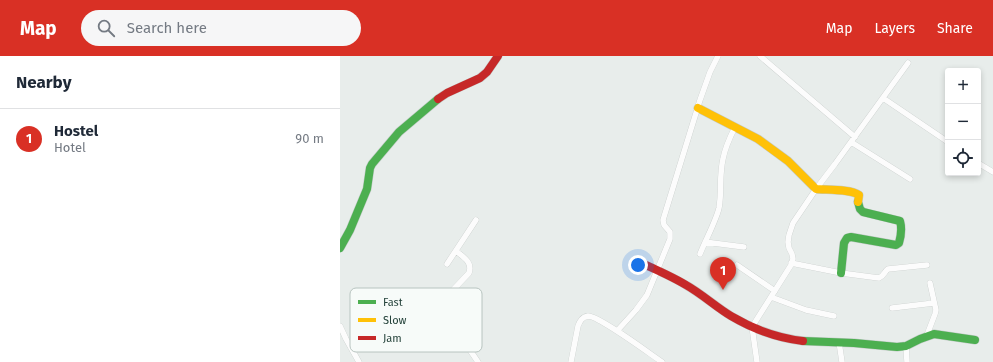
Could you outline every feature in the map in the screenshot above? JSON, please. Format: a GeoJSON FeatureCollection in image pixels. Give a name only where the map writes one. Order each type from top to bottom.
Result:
{"type":"FeatureCollection","features":[{"type":"Feature","properties":{"kind":"street"},"geometry":{"type":"LineString","coordinates":[[340,248],[350,230],[367,189],[370,168],[378,156],[399,132],[437,100],[447,93],[480,78],[487,72],[498,56]]}},
{"type":"Feature","properties":{"kind":"street"},"geometry":{"type":"LineString","coordinates":[[617,331],[642,304],[652,284],[670,239],[671,233],[664,225],[663,220],[710,72],[718,56]]}},
{"type":"Feature","properties":{"kind":"street"},"geometry":{"type":"LineString","coordinates":[[760,56],[855,137]]}},
{"type":"Feature","properties":{"kind":"street"},"geometry":{"type":"LineString","coordinates":[[758,362],[752,327],[793,259],[788,248],[788,242],[793,223],[908,63]]}},
{"type":"Feature","properties":{"kind":"street"},"geometry":{"type":"LineString","coordinates":[[883,98],[945,140]]}},
{"type":"Feature","properties":{"kind":"street"},"geometry":{"type":"LineString","coordinates":[[698,108],[758,139],[788,161],[816,189],[857,192],[859,195],[858,201],[860,210],[862,212],[900,221],[899,243],[896,246],[847,237],[844,243],[841,274]]}},
{"type":"Feature","properties":{"kind":"street"},"geometry":{"type":"LineString","coordinates":[[700,254],[717,214],[720,203],[722,159],[735,127]]}},
{"type":"Feature","properties":{"kind":"street"},"geometry":{"type":"LineString","coordinates":[[851,142],[910,179]]}},
{"type":"Feature","properties":{"kind":"street"},"geometry":{"type":"LineString","coordinates":[[981,165],[993,172]]}},
{"type":"Feature","properties":{"kind":"street"},"geometry":{"type":"LineString","coordinates":[[447,264],[476,220]]}},
{"type":"Feature","properties":{"kind":"street"},"geometry":{"type":"LineString","coordinates":[[705,242],[744,248]]}},
{"type":"Feature","properties":{"kind":"street"},"geometry":{"type":"LineString","coordinates":[[455,288],[471,269],[469,263],[456,251]]}},
{"type":"Feature","properties":{"kind":"street"},"geometry":{"type":"LineString","coordinates":[[639,262],[686,285],[731,316],[752,327],[772,335],[791,340],[875,344],[897,347],[906,346],[927,335],[934,334],[975,340]]}},
{"type":"Feature","properties":{"kind":"street"},"geometry":{"type":"LineString","coordinates":[[791,263],[841,274],[879,278],[882,277],[888,269],[927,265]]}},
{"type":"Feature","properties":{"kind":"street"},"geometry":{"type":"LineString","coordinates":[[737,266],[775,291]]}},
{"type":"Feature","properties":{"kind":"street"},"geometry":{"type":"LineString","coordinates":[[927,335],[936,310],[930,284]]}},
{"type":"Feature","properties":{"kind":"street"},"geometry":{"type":"LineString","coordinates":[[771,296],[806,310],[834,316]]}},
{"type":"Feature","properties":{"kind":"street"},"geometry":{"type":"LineString","coordinates":[[892,308],[934,303]]}},
{"type":"Feature","properties":{"kind":"street"},"geometry":{"type":"LineString","coordinates":[[571,362],[578,326],[580,321],[587,316],[594,317],[617,331],[662,362]]}},
{"type":"Feature","properties":{"kind":"street"},"geometry":{"type":"LineString","coordinates":[[340,326],[350,345]]}},
{"type":"Feature","properties":{"kind":"street"},"geometry":{"type":"LineString","coordinates":[[839,342],[842,362]]}},
{"type":"Feature","properties":{"kind":"street"},"geometry":{"type":"LineString","coordinates":[[906,346],[907,362]]}},
{"type":"Feature","properties":{"kind":"street"},"geometry":{"type":"LineString","coordinates":[[354,352],[360,362]]}},
{"type":"Feature","properties":{"kind":"street"},"geometry":{"type":"LineString","coordinates":[[471,352],[478,362]]}},
{"type":"Feature","properties":{"kind":"traffic: fast"},"geometry":{"type":"LineString","coordinates":[[340,248],[350,230],[367,189],[372,164],[399,132],[438,99]]}},
{"type":"Feature","properties":{"kind":"traffic: fast"},"geometry":{"type":"LineString","coordinates":[[841,273],[844,243],[847,238],[851,237],[896,245],[900,240],[900,221],[863,212],[860,209],[858,202]]}},
{"type":"Feature","properties":{"kind":"traffic: fast"},"geometry":{"type":"LineString","coordinates":[[803,341],[854,343],[897,347],[906,346],[934,334],[975,340]]}},
{"type":"Feature","properties":{"kind":"traffic: slow"},"geometry":{"type":"LineString","coordinates":[[698,108],[758,139],[788,161],[816,189],[855,193],[859,195],[858,202]]}},
{"type":"Feature","properties":{"kind":"traffic: jam"},"geometry":{"type":"LineString","coordinates":[[438,99],[447,93],[480,78],[487,72],[498,56]]}},
{"type":"Feature","properties":{"kind":"traffic: jam"},"geometry":{"type":"LineString","coordinates":[[639,262],[698,292],[739,321],[775,335],[803,341]]}},
{"type":"Feature","properties":{"kind":"place","name":"Hostel"},"geometry":{"type":"Point","coordinates":[723,290]}}]}
